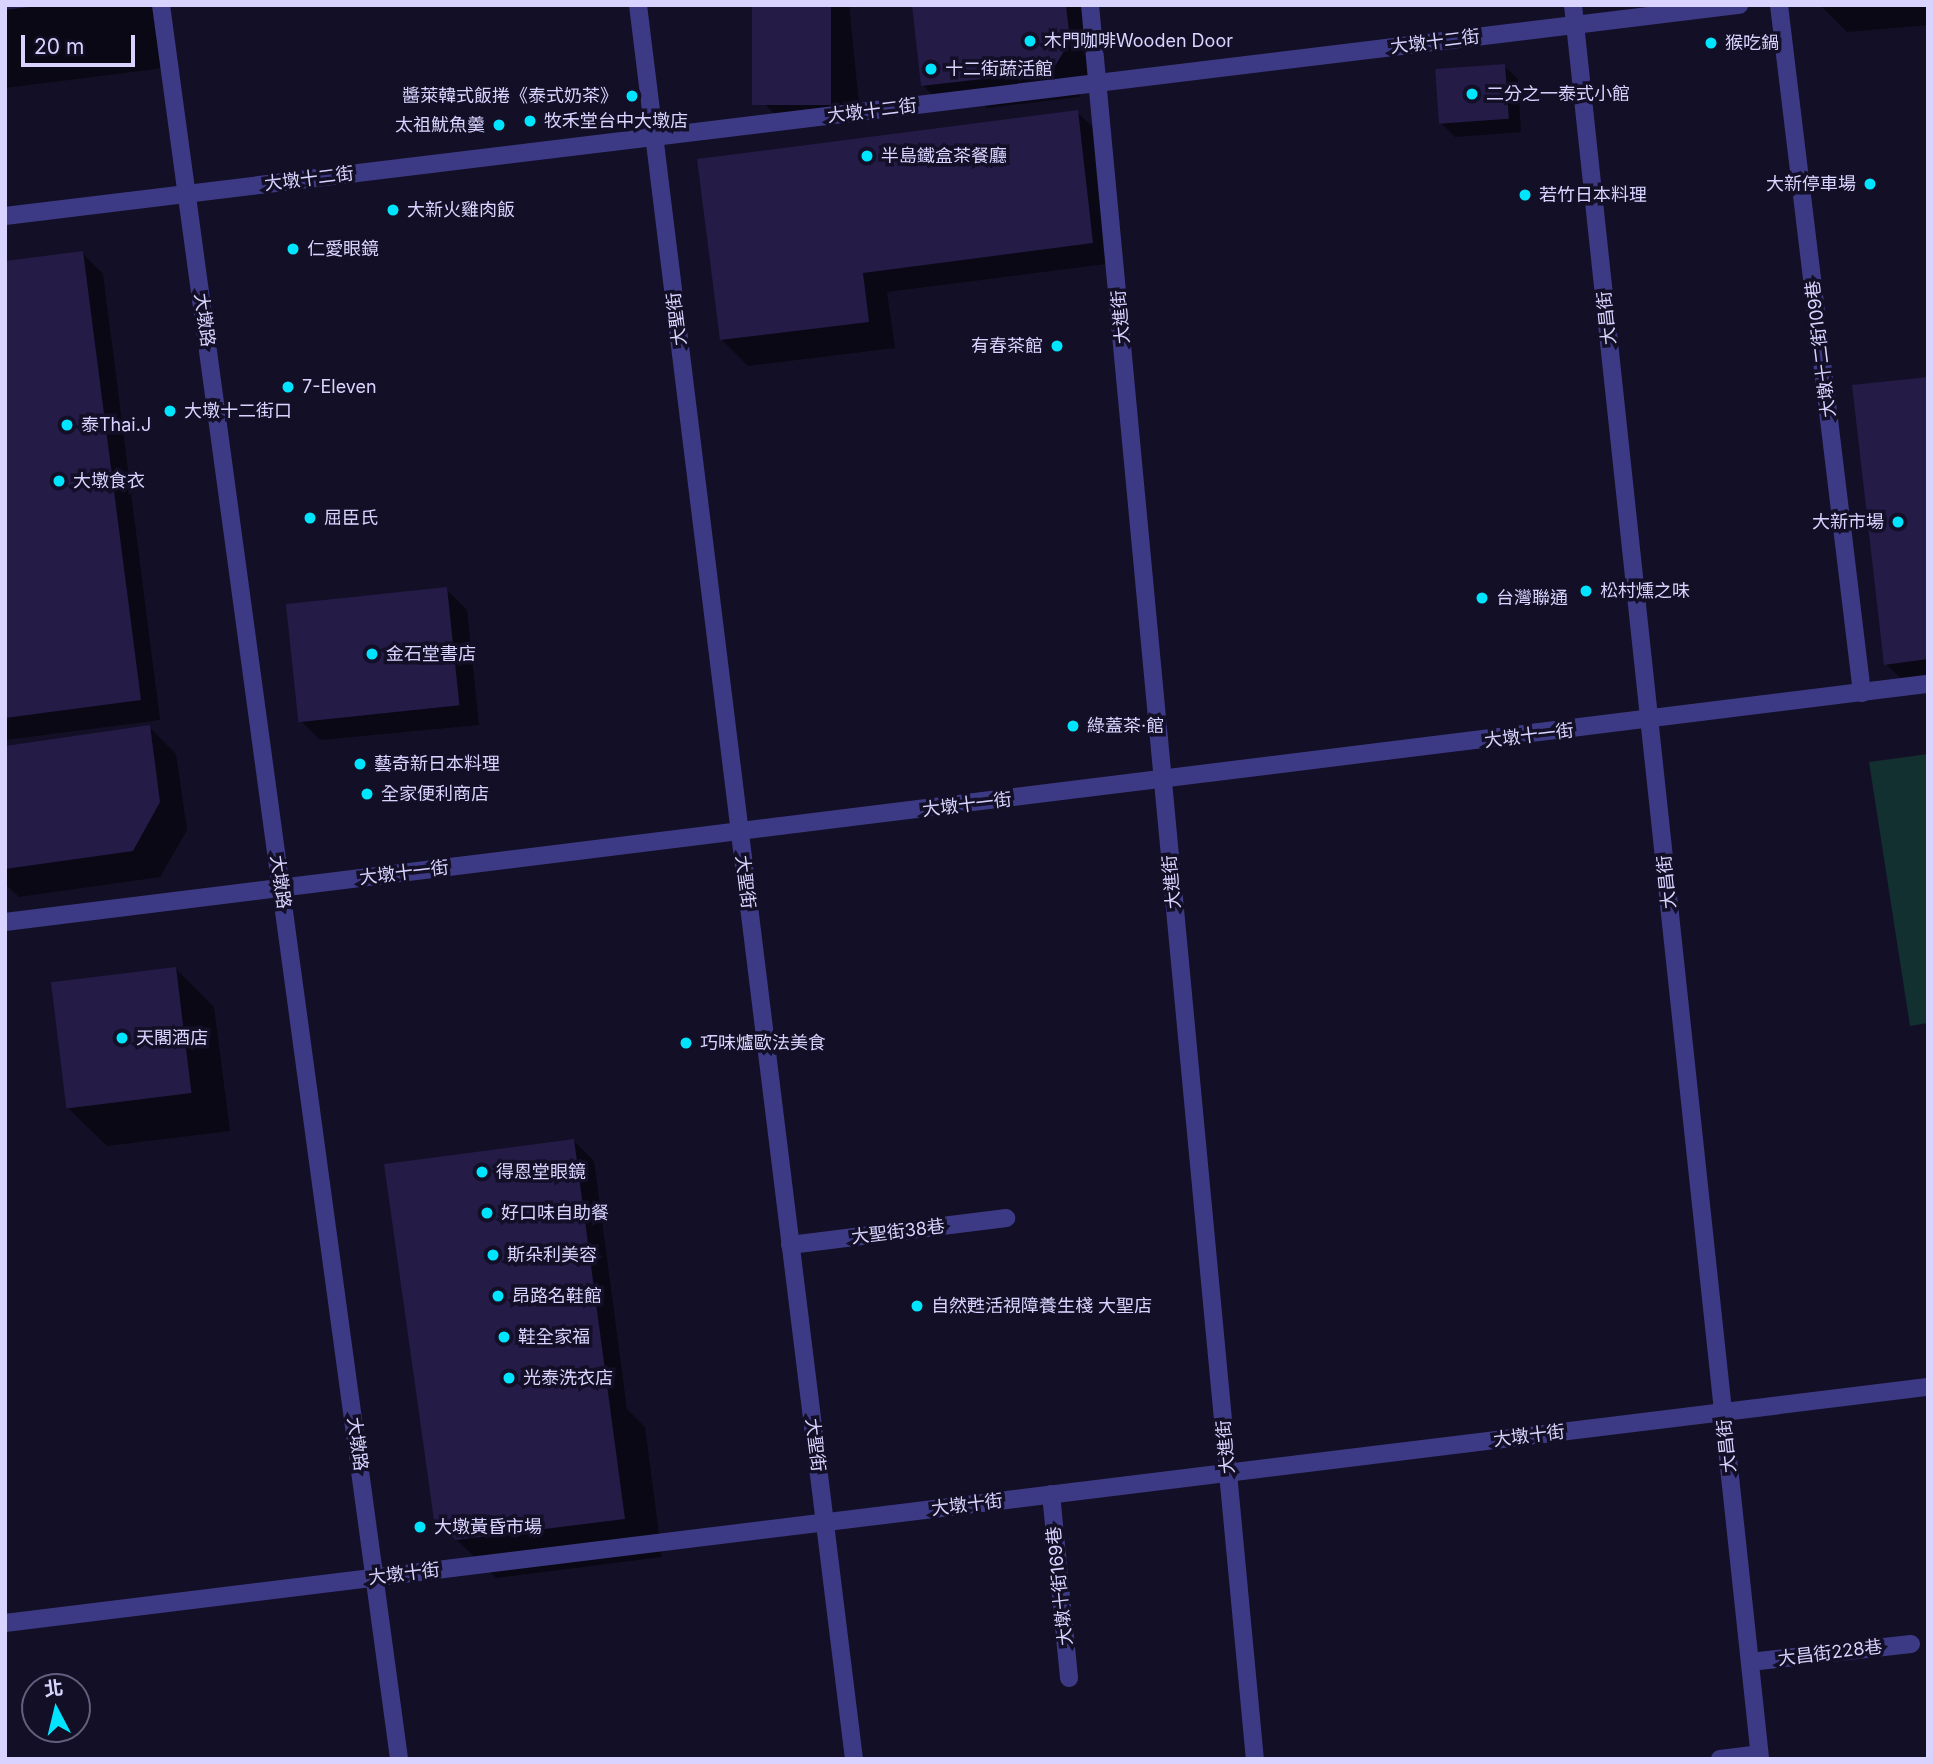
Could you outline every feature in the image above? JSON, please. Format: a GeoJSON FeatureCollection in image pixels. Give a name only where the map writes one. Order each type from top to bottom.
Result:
{"type":"FeatureCollection","features":[{"type":"Feature","properties":{"kind":"street","name":"大墩路"},"geometry":{"type":"LineString","coordinates":[[161,5],[399,1759]]}},
{"type":"Feature","properties":{"kind":"street","name":"大聖街"},"geometry":{"type":"LineString","coordinates":[[638,5],[854,1759]]}},
{"type":"Feature","properties":{"kind":"street","name":"大進街"},"geometry":{"type":"LineString","coordinates":[[1090,5],[1100,83],[1162,781],[1255,1759]]}},
{"type":"Feature","properties":{"kind":"street","name":"大昌街"},"geometry":{"type":"LineString","coordinates":[[1573,5],[1759,1757]]}},
{"type":"Feature","properties":{"kind":"street","name":"大墩十二街"},"geometry":{"type":"LineString","coordinates":[[5,216],[1739,5]]}},
{"type":"Feature","properties":{"kind":"street","name":"大墩十二街109巷"},"geometry":{"type":"LineString","coordinates":[[1779,5],[1862,693]]}},
{"type":"Feature","properties":{"kind":"street","name":"大墩十一街"},"geometry":{"type":"LineString","coordinates":[[5,922],[1650,721],[1928,684]]}},
{"type":"Feature","properties":{"kind":"street","name":"大聖街38巷"},"geometry":{"type":"LineString","coordinates":[[790,1245],[1006,1218]]}},
{"type":"Feature","properties":{"kind":"street","name":"大墩十街"},"geometry":{"type":"LineString","coordinates":[[5,1623],[1928,1387]]}},
{"type":"Feature","properties":{"kind":"street","name":"大墩十街169巷"},"geometry":{"type":"LineString","coordinates":[[1051,1494],[1069,1678]]}},
{"type":"Feature","properties":{"kind":"street","name":"大昌街228巷"},"geometry":{"type":"LineString","coordinates":[[1750,1662],[1911,1644]]}},
{"type":"Feature","properties":{"kind":"street"},"geometry":{"type":"LineString","coordinates":[[1720,1759],[1759,1757]]}},
{"type":"Feature","properties":{"kind":"green space"},"geometry":{"type":"Polygon","coordinates":[[[1928,754],[1928,1023],[1910,1026],[1869,762],[1928,754]]]}},
{"type":"Feature","properties":{"kind":"building"},"geometry":{"type":"Polygon","coordinates":[[[5,5],[29,5],[29,7],[5,10],[5,5]]]}},
{"type":"Feature","properties":{"kind":"building"},"geometry":{"type":"Polygon","coordinates":[[[752,5],[831,5],[831,105],[752,105],[752,5]]]}},
{"type":"Feature","properties":{"kind":"building"},"geometry":{"type":"Polygon","coordinates":[[[912,5],[1066,5],[1070,41],[1052,71],[921,86],[912,5]]]}},
{"type":"Feature","properties":{"kind":"building","name":"二分之一泰式小館"},"geometry":{"type":"Polygon","coordinates":[[[1505,64],[1509,119],[1439,124],[1435,69],[1505,64]]]}},
{"type":"Feature","properties":{"kind":"building"},"geometry":{"type":"Polygon","coordinates":[[[1078,110],[1093,243],[863,273],[869,322],[720,340],[697,159],[1078,110]]]}},
{"type":"Feature","properties":{"kind":"building","name":"大墩食衣"},"geometry":{"type":"Polygon","coordinates":[[[83,251],[141,700],[5,718],[5,261],[83,251]]]}},
{"type":"Feature","properties":{"kind":"building","name":"大新市場"},"geometry":{"type":"Polygon","coordinates":[[[1928,377],[1928,659],[1884,665],[1852,385],[1928,377]]]}},
{"type":"Feature","properties":{"kind":"building","name":"金石堂書店"},"geometry":{"type":"Polygon","coordinates":[[[447,587],[459,705],[298,722],[286,604],[447,587]]]}},
{"type":"Feature","properties":{"kind":"building"},"geometry":{"type":"Polygon","coordinates":[[[150,725],[160,802],[133,851],[5,869],[5,746],[150,725]]]}},
{"type":"Feature","properties":{"kind":"building","name":"天閣酒店"},"geometry":{"type":"Polygon","coordinates":[[[176,967],[191,1093],[66,1108],[51,982],[176,967]]]}},
{"type":"Feature","properties":{"kind":"building"},"geometry":{"type":"Polygon","coordinates":[[[574,1139],[625,1519],[456,1540],[434,1520],[384,1164],[574,1139]]]}},
{"type":"Feature","properties":{"kind":"place","name":"木門咖啡Wooden Door"},"geometry":{"type":"Point","coordinates":[1030,41]}},
{"type":"Feature","properties":{"kind":"place","name":"猴吃鍋"},"geometry":{"type":"Point","coordinates":[1711,43]}},
{"type":"Feature","properties":{"kind":"place","name":"十二街蔬活館"},"geometry":{"type":"Point","coordinates":[931,69]}},
{"type":"Feature","properties":{"kind":"place","name":"二分之一泰式小館"},"geometry":{"type":"Point","coordinates":[1472,94]}},
{"type":"Feature","properties":{"kind":"place","name":"醬萊韓式飯捲《泰式奶茶》"},"geometry":{"type":"Point","coordinates":[632,96]}},
{"type":"Feature","properties":{"kind":"place","name":"牧禾堂台中大墩店"},"geometry":{"type":"Point","coordinates":[530,121]}},
{"type":"Feature","properties":{"kind":"place","name":"太祖魷魚羹"},"geometry":{"type":"Point","coordinates":[499,125]}},
{"type":"Feature","properties":{"kind":"place","name":"半島鐵盒茶餐廳"},"geometry":{"type":"Point","coordinates":[867,156]}},
{"type":"Feature","properties":{"kind":"place","name":"大新停車場"},"geometry":{"type":"Point","coordinates":[1870,184]}},
{"type":"Feature","properties":{"kind":"place","name":"若竹日本料理"},"geometry":{"type":"Point","coordinates":[1525,195]}},
{"type":"Feature","properties":{"kind":"place","name":"大新火雞肉飯"},"geometry":{"type":"Point","coordinates":[393,210]}},
{"type":"Feature","properties":{"kind":"place","name":"仁愛眼鏡"},"geometry":{"type":"Point","coordinates":[293,249]}},
{"type":"Feature","properties":{"kind":"place","name":"有春茶館"},"geometry":{"type":"Point","coordinates":[1057,346]}},
{"type":"Feature","properties":{"kind":"place","name":"7-Eleven"},"geometry":{"type":"Point","coordinates":[288,387]}},
{"type":"Feature","properties":{"kind":"place","name":"大墩十二街口"},"geometry":{"type":"Point","coordinates":[170,411]}},
{"type":"Feature","properties":{"kind":"place","name":"泰Thai.J"},"geometry":{"type":"Point","coordinates":[67,425]}},
{"type":"Feature","properties":{"kind":"place","name":"大墩食衣"},"geometry":{"type":"Point","coordinates":[59,481]}},
{"type":"Feature","properties":{"kind":"place","name":"屈臣氏"},"geometry":{"type":"Point","coordinates":[310,518]}},
{"type":"Feature","properties":{"kind":"place","name":"大新市場"},"geometry":{"type":"Point","coordinates":[1898,522]}},
{"type":"Feature","properties":{"kind":"place","name":"松村燻之味"},"geometry":{"type":"Point","coordinates":[1586,591]}},
{"type":"Feature","properties":{"kind":"place","name":"台灣聯通"},"geometry":{"type":"Point","coordinates":[1482,598]}},
{"type":"Feature","properties":{"kind":"place","name":"金石堂書店"},"geometry":{"type":"Point","coordinates":[372,654]}},
{"type":"Feature","properties":{"kind":"place","name":"綠蓋茶‧館"},"geometry":{"type":"Point","coordinates":[1073,726]}},
{"type":"Feature","properties":{"kind":"place","name":"藝奇新日本料理"},"geometry":{"type":"Point","coordinates":[360,764]}},
{"type":"Feature","properties":{"kind":"place","name":"全家便利商店"},"geometry":{"type":"Point","coordinates":[367,794]}},
{"type":"Feature","properties":{"kind":"place","name":"天閣酒店"},"geometry":{"type":"Point","coordinates":[122,1038]}},
{"type":"Feature","properties":{"kind":"place","name":"巧味爐歐法美食"},"geometry":{"type":"Point","coordinates":[686,1043]}},
{"type":"Feature","properties":{"kind":"place","name":"得恩堂眼鏡"},"geometry":{"type":"Point","coordinates":[482,1172]}},
{"type":"Feature","properties":{"kind":"place","name":"好口味自助餐"},"geometry":{"type":"Point","coordinates":[487,1213]}},
{"type":"Feature","properties":{"kind":"place","name":"斯朵利美容"},"geometry":{"type":"Point","coordinates":[493,1255]}},
{"type":"Feature","properties":{"kind":"place","name":"昂路名鞋館"},"geometry":{"type":"Point","coordinates":[498,1296]}},
{"type":"Feature","properties":{"kind":"place","name":"自然甦活視障養生棧 大聖店"},"geometry":{"type":"Point","coordinates":[917,1306]}},
{"type":"Feature","properties":{"kind":"place","name":"鞋全家福"},"geometry":{"type":"Point","coordinates":[504,1337]}},
{"type":"Feature","properties":{"kind":"place","name":"光泰洗衣店"},"geometry":{"type":"Point","coordinates":[509,1378]}},
{"type":"Feature","properties":{"kind":"place","name":"大墩黃昏市場"},"geometry":{"type":"Point","coordinates":[420,1527]}}]}
